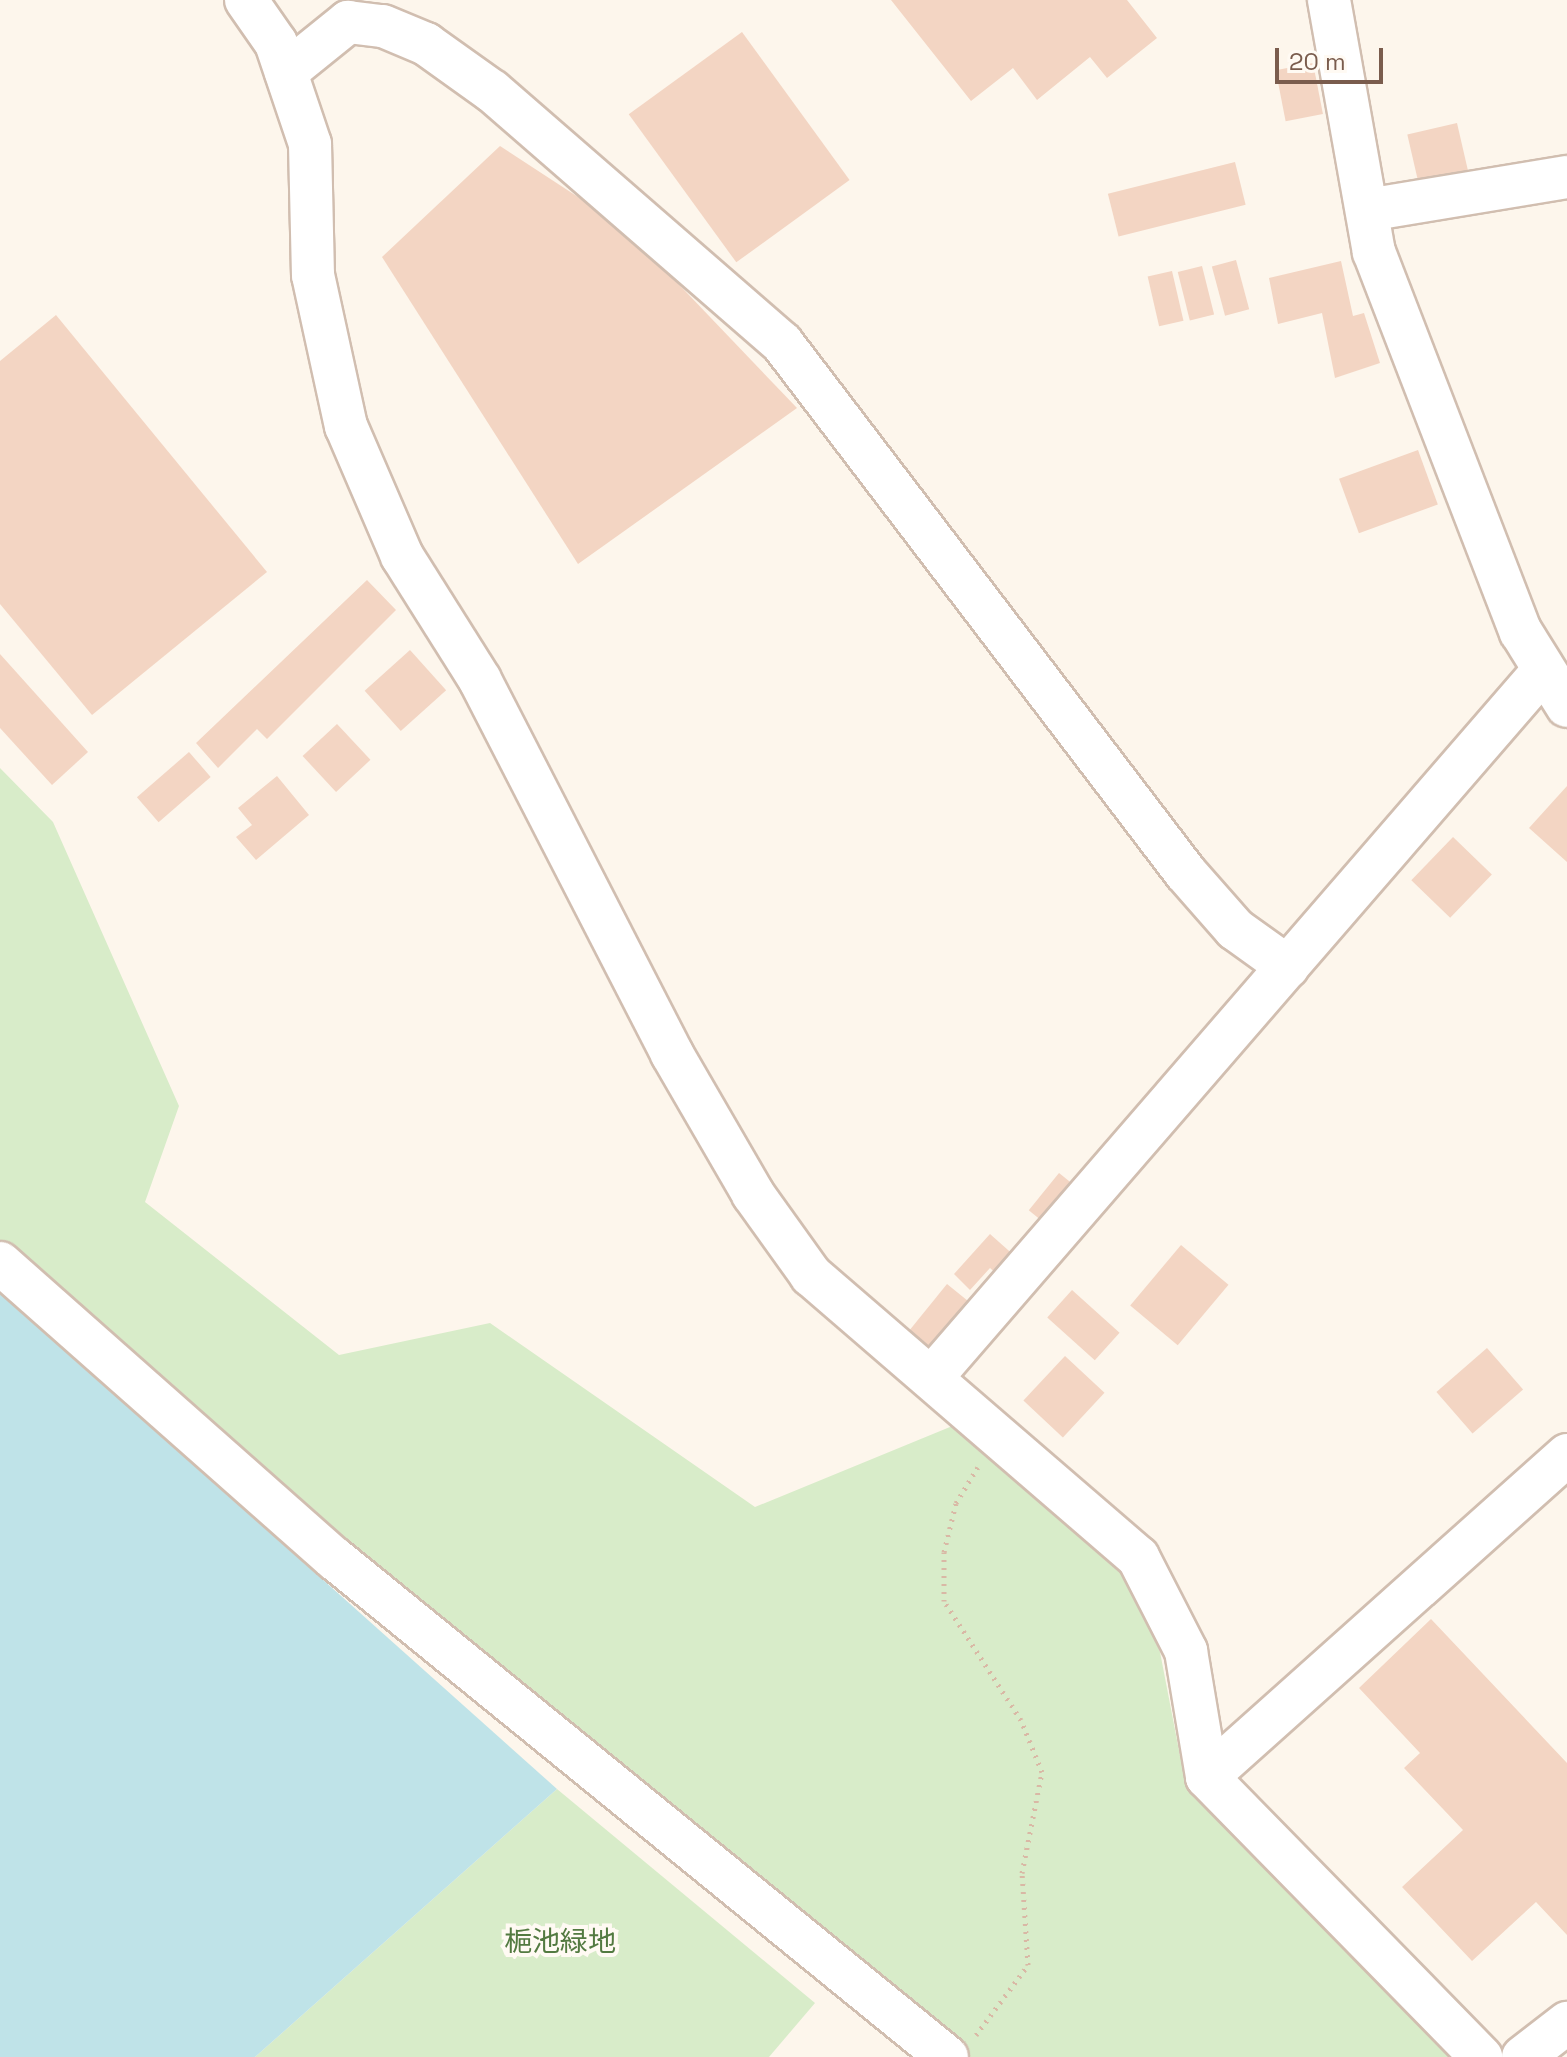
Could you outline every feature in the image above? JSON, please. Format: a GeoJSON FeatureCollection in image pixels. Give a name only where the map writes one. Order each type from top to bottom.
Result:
{"type":"FeatureCollection","features":[{"type":"Feature","properties":{"kind":"street"},"geometry":{"type":"LineString","coordinates":[[246,0],[286,72],[310,144],[313,275],[346,426],[402,556],[480,680],[672,1054],[753,1194],[811,1275],[999,1432],[1138,1557],[1186,1651],[1207,1777],[1481,2057]]}},
{"type":"Feature","properties":{"kind":"street"},"geometry":{"type":"LineString","coordinates":[[1329,0],[1374,252],[1521,632],[1567,706]]}},
{"type":"Feature","properties":{"kind":"street"},"geometry":{"type":"LineString","coordinates":[[286,72],[348,22],[383,26],[426,44],[514,110],[782,343],[1185,872],[1235,929],[1288,967]]}},
{"type":"Feature","properties":{"kind":"street"},"geometry":{"type":"LineString","coordinates":[[1367,210],[1567,177]]}},
{"type":"Feature","properties":{"kind":"street"},"geometry":{"type":"LineString","coordinates":[[932,1377],[1543,671]]}},
{"type":"Feature","properties":{"kind":"street"},"geometry":{"type":"LineString","coordinates":[[0,1263],[335,1559],[957,2051]]}},
{"type":"Feature","properties":{"kind":"street"},"geometry":{"type":"LineString","coordinates":[[1207,1777],[1567,1455]]}},
{"type":"Feature","properties":{"kind":"street"},"geometry":{"type":"LineString","coordinates":[[1523,2057],[1567,2023]]}},
{"type":"Feature","properties":{"kind":"path"},"geometry":{"type":"LineString","coordinates":[[957,2051],[1028,1965],[1022,1873],[1042,1772],[1021,1720],[944,1601],[944,1552],[956,1503],[999,1432]]}},
{"type":"Feature","properties":{"kind":"green space"},"geometry":{"type":"Polygon","coordinates":[[[0,768],[53,822],[179,1106],[145,1202],[339,1355],[490,1323],[755,1507],[967,1420],[1124,1572],[1160,1652],[1182,1766],[1460,2057],[970,2057],[710,1856],[343,1549],[0,1240],[0,768]]]}},
{"type":"Feature","properties":{"kind":"green space","name":"梔池緑地"},"geometry":{"type":"Polygon","coordinates":[[[557,1789],[815,2003],[769,2057],[255,2057],[557,1789]]]}},
{"type":"Feature","properties":{"kind":"water"},"geometry":{"type":"Polygon","coordinates":[[[0,1291],[557,1789],[255,2057],[0,2057],[0,1291]]]}},
{"type":"Feature","properties":{"kind":"building"},"geometry":{"type":"Polygon","coordinates":[[[891,0],[1127,0],[1157,38],[1107,78],[1090,57],[1037,100],[1013,68],[971,101],[891,0]]]}},
{"type":"Feature","properties":{"kind":"building"},"geometry":{"type":"Polygon","coordinates":[[[742,32],[850,180],[736,262],[629,114],[742,32]]]}},
{"type":"Feature","properties":{"kind":"building"},"geometry":{"type":"Polygon","coordinates":[[[1313,63],[1323,114],[1286,121],[1276,70],[1313,63]]]}},
{"type":"Feature","properties":{"kind":"building"},"geometry":{"type":"Polygon","coordinates":[[[1457,123],[1468,172],[1419,183],[1407,134],[1457,123]]]}},
{"type":"Feature","properties":{"kind":"building"},"geometry":{"type":"Polygon","coordinates":[[[500,146],[624,227],[797,408],[578,564],[382,257],[500,146]]]}},
{"type":"Feature","properties":{"kind":"building"},"geometry":{"type":"Polygon","coordinates":[[[1235,162],[1246,205],[1119,236],[1108,194],[1235,162]]]}},
{"type":"Feature","properties":{"kind":"building"},"geometry":{"type":"Polygon","coordinates":[[[1236,260],[1249,309],[1225,316],[1212,266],[1236,260]]]}},
{"type":"Feature","properties":{"kind":"building"},"geometry":{"type":"Polygon","coordinates":[[[1341,261],[1353,316],[1364,313],[1380,363],[1335,378],[1322,313],[1278,324],[1269,278],[1341,261]]]}},
{"type":"Feature","properties":{"kind":"building"},"geometry":{"type":"Polygon","coordinates":[[[1202,266],[1214,315],[1190,321],[1178,272],[1202,266]]]}},
{"type":"Feature","properties":{"kind":"building"},"geometry":{"type":"Polygon","coordinates":[[[1172,271],[1183,321],[1159,326],[1148,277],[1172,271]]]}},
{"type":"Feature","properties":{"kind":"building"},"geometry":{"type":"Polygon","coordinates":[[[56,315],[267,572],[92,715],[0,604],[0,361],[56,315]]]}},
{"type":"Feature","properties":{"kind":"building"},"geometry":{"type":"Polygon","coordinates":[[[1418,450],[1438,505],[1359,533],[1339,479],[1418,450]]]}},
{"type":"Feature","properties":{"kind":"building"},"geometry":{"type":"Polygon","coordinates":[[[367,580],[396,610],[267,739],[257,729],[218,768],[196,743],[367,580]]]}},
{"type":"Feature","properties":{"kind":"building"},"geometry":{"type":"Polygon","coordinates":[[[410,650],[446,690],[401,731],[365,691],[410,650]]]}},
{"type":"Feature","properties":{"kind":"building"},"geometry":{"type":"Polygon","coordinates":[[[0,654],[88,752],[52,785],[0,728],[0,654]]]}},
{"type":"Feature","properties":{"kind":"building"},"geometry":{"type":"Polygon","coordinates":[[[337,724],[370,760],[336,792],[303,756],[337,724]]]}},
{"type":"Feature","properties":{"kind":"building"},"geometry":{"type":"Polygon","coordinates":[[[189,752],[211,777],[159,822],[137,797],[189,752]]]}},
{"type":"Feature","properties":{"kind":"building"},"geometry":{"type":"Polygon","coordinates":[[[277,776],[309,815],[256,860],[236,837],[252,825],[238,808],[277,776]]]}},
{"type":"Feature","properties":{"kind":"building"},"geometry":{"type":"Polygon","coordinates":[[[1567,786],[1567,862],[1529,828],[1567,786]]]}},
{"type":"Feature","properties":{"kind":"building"},"geometry":{"type":"Polygon","coordinates":[[[1453,837],[1492,875],[1450,918],[1411,880],[1453,837]]]}},
{"type":"Feature","properties":{"kind":"building"},"geometry":{"type":"Polygon","coordinates":[[[1059,1173],[1079,1189],[1049,1227],[1029,1210],[1059,1173]]]}},
{"type":"Feature","properties":{"kind":"building"},"geometry":{"type":"Polygon","coordinates":[[[990,1234],[1017,1258],[1000,1277],[990,1268],[970,1290],[954,1274],[990,1234]]]}},
{"type":"Feature","properties":{"kind":"building"},"geometry":{"type":"Polygon","coordinates":[[[1181,1245],[1228,1285],[1178,1345],[1130,1306],[1181,1245]]]}},
{"type":"Feature","properties":{"kind":"building"},"geometry":{"type":"Polygon","coordinates":[[[947,1284],[968,1301],[927,1352],[906,1335],[947,1284]]]}},
{"type":"Feature","properties":{"kind":"building"},"geometry":{"type":"Polygon","coordinates":[[[1072,1290],[1120,1333],[1095,1360],[1047,1317],[1072,1290]]]}},
{"type":"Feature","properties":{"kind":"building"},"geometry":{"type":"Polygon","coordinates":[[[1487,1348],[1523,1390],[1473,1433],[1436,1392],[1487,1348]]]}},
{"type":"Feature","properties":{"kind":"building"},"geometry":{"type":"Polygon","coordinates":[[[1065,1356],[1104,1393],[1063,1437],[1023,1401],[1065,1356]]]}},
{"type":"Feature","properties":{"kind":"building"},"geometry":{"type":"Polygon","coordinates":[[[1431,1619],[1567,1763],[1567,1935],[1536,1902],[1472,1961],[1402,1887],[1463,1830],[1404,1768],[1420,1753],[1359,1688],[1431,1619]]]}}]}
